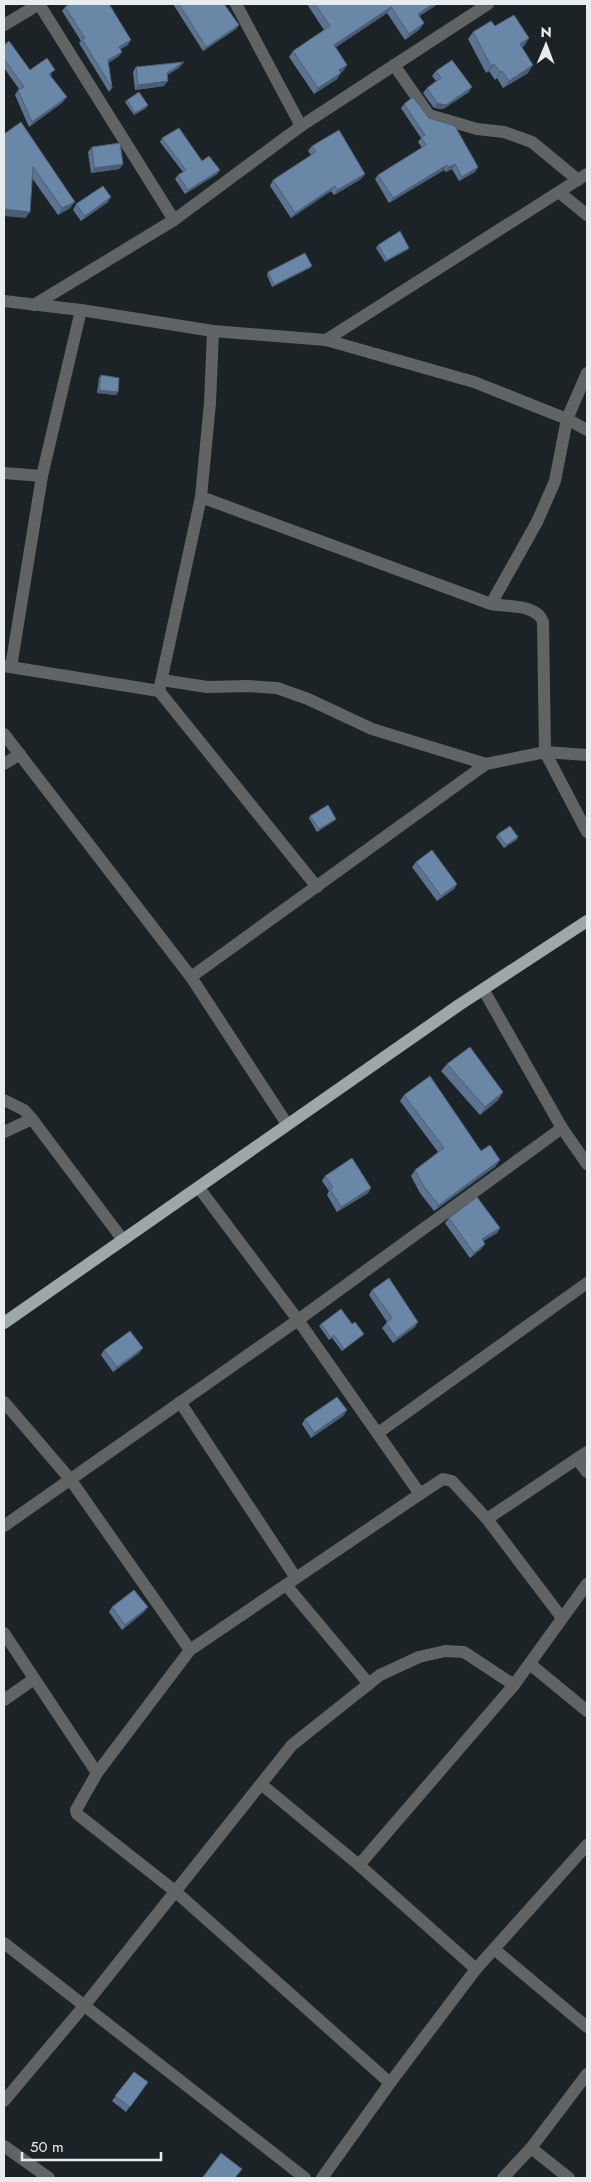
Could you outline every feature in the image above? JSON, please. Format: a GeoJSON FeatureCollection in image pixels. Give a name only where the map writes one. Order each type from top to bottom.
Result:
{"type":"FeatureCollection","features":[{"type":"Feature","properties":{"kind":"main road"},"geometry":{"type":"LineString","coordinates":[[4,1322],[483,989],[587,921]]}},
{"type":"Feature","properties":{"kind":"street"},"geometry":{"type":"LineString","coordinates":[[4,26],[39,4],[174,220]]}},
{"type":"Feature","properties":{"kind":"street"},"geometry":{"type":"LineString","coordinates":[[236,4],[300,126]]}},
{"type":"Feature","properties":{"kind":"street"},"geometry":{"type":"LineString","coordinates":[[34,305],[174,220],[300,126],[488,4]]}},
{"type":"Feature","properties":{"kind":"street"},"geometry":{"type":"LineString","coordinates":[[326,340],[583,177],[532,142],[504,132],[477,129],[429,116],[394,65]]}},
{"type":"Feature","properties":{"kind":"street"},"geometry":{"type":"LineString","coordinates":[[559,192],[587,215]]}},
{"type":"Feature","properties":{"kind":"street"},"geometry":{"type":"LineString","coordinates":[[4,301],[81,310],[213,331],[326,340],[474,382],[587,430]]}},
{"type":"Feature","properties":{"kind":"street"},"geometry":{"type":"LineString","coordinates":[[81,310],[42,476],[7,666],[160,685],[278,688],[308,699],[372,729],[486,764]]}},
{"type":"Feature","properties":{"kind":"street"},"geometry":{"type":"LineString","coordinates":[[160,685],[201,497],[210,403],[213,331]]}},
{"type":"Feature","properties":{"kind":"street"},"geometry":{"type":"LineString","coordinates":[[491,604],[537,522],[555,480],[567,420],[587,373]]}},
{"type":"Feature","properties":{"kind":"street"},"geometry":{"type":"LineString","coordinates":[[4,473],[42,476]]}},
{"type":"Feature","properties":{"kind":"street"},"geometry":{"type":"LineString","coordinates":[[201,497],[491,604],[535,610],[541,616],[543,622],[545,752],[587,832]]}},
{"type":"Feature","properties":{"kind":"street"},"geometry":{"type":"LineString","coordinates":[[160,685],[317,887]]}},
{"type":"Feature","properties":{"kind":"street"},"geometry":{"type":"LineString","coordinates":[[4,734],[190,977],[287,1124]]}},
{"type":"Feature","properties":{"kind":"street"},"geometry":{"type":"LineString","coordinates":[[190,977],[486,764],[545,752],[587,755]]}},
{"type":"Feature","properties":{"kind":"street"},"geometry":{"type":"LineString","coordinates":[[4,764],[20,754]]}},
{"type":"Feature","properties":{"kind":"street"},"geometry":{"type":"LineString","coordinates":[[483,989],[562,1128],[587,1164]]}},
{"type":"Feature","properties":{"kind":"street"},"geometry":{"type":"LineString","coordinates":[[4,1100],[24,1110],[32,1119],[123,1240]]}},
{"type":"Feature","properties":{"kind":"street"},"geometry":{"type":"LineString","coordinates":[[4,1132],[32,1119]]}},
{"type":"Feature","properties":{"kind":"street"},"geometry":{"type":"LineString","coordinates":[[4,1526],[298,1320],[562,1128]]}},
{"type":"Feature","properties":{"kind":"street"},"geometry":{"type":"LineString","coordinates":[[199,1188],[298,1320],[420,1494]]}},
{"type":"Feature","properties":{"kind":"street"},"geometry":{"type":"LineString","coordinates":[[378,1433],[587,1283]]}},
{"type":"Feature","properties":{"kind":"street"},"geometry":{"type":"LineString","coordinates":[[4,1402],[70,1479],[190,1650]]}},
{"type":"Feature","properties":{"kind":"street"},"geometry":{"type":"LineString","coordinates":[[180,1402],[291,1581],[369,1684]]}},
{"type":"Feature","properties":{"kind":"street"},"geometry":{"type":"LineString","coordinates":[[487,1519],[582,1456],[587,1472]]}},
{"type":"Feature","properties":{"kind":"street"},"geometry":{"type":"LineString","coordinates":[[390,2083],[176,1892],[77,1814],[77,1806],[97,1773],[190,1650],[443,1479],[452,1481],[487,1519],[562,1618]]}},
{"type":"Feature","properties":{"kind":"street"},"geometry":{"type":"LineString","coordinates":[[359,1865],[514,1685],[587,1584]]}},
{"type":"Feature","properties":{"kind":"street"},"geometry":{"type":"LineString","coordinates":[[4,1634],[97,1773]]}},
{"type":"Feature","properties":{"kind":"street"},"geometry":{"type":"LineString","coordinates":[[4,2101],[84,2006],[292,1745],[380,1675],[419,1657],[445,1651],[464,1652],[514,1685]]}},
{"type":"Feature","properties":{"kind":"street"},"geometry":{"type":"LineString","coordinates":[[530,1664],[587,1711]]}},
{"type":"Feature","properties":{"kind":"street"},"geometry":{"type":"LineString","coordinates":[[4,1700],[34,1679]]}},
{"type":"Feature","properties":{"kind":"street"},"geometry":{"type":"LineString","coordinates":[[261,1784],[359,1865],[476,1970]]}},
{"type":"Feature","properties":{"kind":"street"},"geometry":{"type":"LineString","coordinates":[[328,2176],[390,2083],[476,1970],[587,1845]]}},
{"type":"Feature","properties":{"kind":"street"},"geometry":{"type":"LineString","coordinates":[[4,1943],[304,2178]]}},
{"type":"Feature","properties":{"kind":"street"},"geometry":{"type":"LineString","coordinates":[[494,1949],[587,2027]]}},
{"type":"Feature","properties":{"kind":"street"},"geometry":{"type":"LineString","coordinates":[[503,2178],[531,2148],[587,2074]]}},
{"type":"Feature","properties":{"kind":"street"},"geometry":{"type":"LineString","coordinates":[[4,2146],[49,2178]]}},
{"type":"Feature","properties":{"kind":"street"},"geometry":{"type":"LineString","coordinates":[[531,2148],[569,2178]]}},
{"type":"Feature","properties":{"kind":"building"},"geometry":{"type":"Polygon","coordinates":[[[70,4],[109,4],[131,40],[119,47],[122,52],[108,60],[112,88],[82,39],[85,38],[65,7],[70,4]]]}},
{"type":"Feature","properties":{"kind":"building"},"geometry":{"type":"Polygon","coordinates":[[[179,4],[224,4],[239,25],[206,47],[179,4]]]}},
{"type":"Feature","properties":{"kind":"building"},"geometry":{"type":"Polygon","coordinates":[[[315,4],[433,4],[418,14],[424,23],[409,34],[391,7],[334,45],[347,65],[339,70],[341,73],[318,88],[293,51],[330,26],[315,4]]]}},
{"type":"Feature","properties":{"kind":"building"},"geometry":{"type":"Polygon","coordinates":[[[514,15],[529,38],[520,44],[533,65],[509,81],[494,64],[491,66],[473,32],[491,21],[495,26],[514,15]]]}},
{"type":"Feature","properties":{"kind":"building"},"geometry":{"type":"Polygon","coordinates":[[[9,41],[30,70],[47,58],[55,70],[49,74],[67,97],[32,122],[18,90],[24,87],[4,59],[4,45],[9,41]]]}},
{"type":"Feature","properties":{"kind":"building"},"geometry":{"type":"Polygon","coordinates":[[[452,60],[472,87],[446,105],[437,103],[427,88],[441,78],[436,71],[452,60]]]}},
{"type":"Feature","properties":{"kind":"building"},"geometry":{"type":"Polygon","coordinates":[[[184,62],[167,73],[168,81],[138,85],[136,67],[184,62]]]}},
{"type":"Feature","properties":{"kind":"building"},"geometry":{"type":"Polygon","coordinates":[[[139,92],[148,105],[135,113],[127,100],[139,92]]]}},
{"type":"Feature","properties":{"kind":"building"},"geometry":{"type":"Polygon","coordinates":[[[413,97],[429,118],[455,126],[478,167],[462,177],[455,164],[449,167],[447,165],[393,198],[378,175],[426,145],[421,137],[425,135],[404,104],[413,97]]]}},
{"type":"Feature","properties":{"kind":"building"},"geometry":{"type":"Polygon","coordinates":[[[21,122],[75,202],[62,208],[33,167],[30,212],[4,209],[4,134],[21,122]]]}},
{"type":"Feature","properties":{"kind":"building"},"geometry":{"type":"Polygon","coordinates":[[[179,128],[202,161],[209,156],[220,170],[188,190],[178,175],[186,170],[162,138],[179,128]]]}},
{"type":"Feature","properties":{"kind":"building"},"geometry":{"type":"Polygon","coordinates":[[[339,130],[365,174],[337,190],[335,186],[295,213],[273,180],[316,152],[312,146],[339,130]]]}},
{"type":"Feature","properties":{"kind":"building"},"geometry":{"type":"Polygon","coordinates":[[[120,143],[123,164],[94,168],[92,147],[120,143]]]}},
{"type":"Feature","properties":{"kind":"building"},"geometry":{"type":"Polygon","coordinates":[[[103,186],[111,197],[85,216],[76,204],[103,186]]]}},
{"type":"Feature","properties":{"kind":"building"},"geometry":{"type":"Polygon","coordinates":[[[400,231],[409,248],[387,260],[378,245],[400,231]]]}},
{"type":"Feature","properties":{"kind":"building"},"geometry":{"type":"Polygon","coordinates":[[[305,253],[312,266],[274,285],[268,272],[305,253]]]}},
{"type":"Feature","properties":{"kind":"building"},"geometry":{"type":"Polygon","coordinates":[[[101,375],[119,378],[118,392],[99,390],[101,375]]]}},
{"type":"Feature","properties":{"kind":"building"},"geometry":{"type":"Polygon","coordinates":[[[328,805],[336,819],[319,829],[310,816],[328,805]]]}},
{"type":"Feature","properties":{"kind":"building"},"geometry":{"type":"Polygon","coordinates":[[[510,826],[518,837],[506,845],[498,834],[510,826]]]}},
{"type":"Feature","properties":{"kind":"building"},"geometry":{"type":"Polygon","coordinates":[[[432,850],[457,884],[441,896],[416,862],[432,850]]]}},
{"type":"Feature","properties":{"kind":"building"},"geometry":{"type":"Polygon","coordinates":[[[470,1047],[503,1092],[485,1107],[447,1064],[470,1047]]]}},
{"type":"Feature","properties":{"kind":"building"},"geometry":{"type":"Polygon","coordinates":[[[430,1076],[481,1151],[490,1145],[500,1160],[439,1205],[424,1187],[415,1170],[444,1148],[404,1095],[430,1076]]]}},
{"type":"Feature","properties":{"kind":"building"},"geometry":{"type":"Polygon","coordinates":[[[352,1158],[371,1188],[341,1207],[330,1189],[333,1187],[325,1176],[352,1158]]]}},
{"type":"Feature","properties":{"kind":"building"},"geometry":{"type":"Polygon","coordinates":[[[477,1197],[500,1228],[482,1239],[485,1244],[474,1253],[449,1218],[477,1197]]]}},
{"type":"Feature","properties":{"kind":"building"},"geometry":{"type":"Polygon","coordinates":[[[389,1278],[418,1322],[397,1338],[386,1323],[392,1318],[372,1290],[389,1278]]]}},
{"type":"Feature","properties":{"kind":"building"},"geometry":{"type":"Polygon","coordinates":[[[341,1309],[352,1324],[355,1322],[364,1334],[344,1349],[334,1335],[331,1338],[321,1324],[341,1309]]]}},
{"type":"Feature","properties":{"kind":"building"},"geometry":{"type":"Polygon","coordinates":[[[130,1331],[143,1348],[117,1367],[104,1350],[130,1331]]]}},
{"type":"Feature","properties":{"kind":"building"},"geometry":{"type":"Polygon","coordinates":[[[337,1397],[347,1410],[314,1433],[305,1419],[337,1397]]]}},
{"type":"Feature","properties":{"kind":"building"},"geometry":{"type":"Polygon","coordinates":[[[134,1590],[148,1607],[125,1625],[112,1607],[134,1590]]]}},
{"type":"Feature","properties":{"kind":"building"},"geometry":{"type":"Polygon","coordinates":[[[134,2072],[148,2082],[130,2107],[115,2096],[134,2072]]]}},
{"type":"Feature","properties":{"kind":"building"},"geometry":{"type":"Polygon","coordinates":[[[221,2153],[242,2169],[235,2178],[203,2177],[221,2153]]]}}]}
